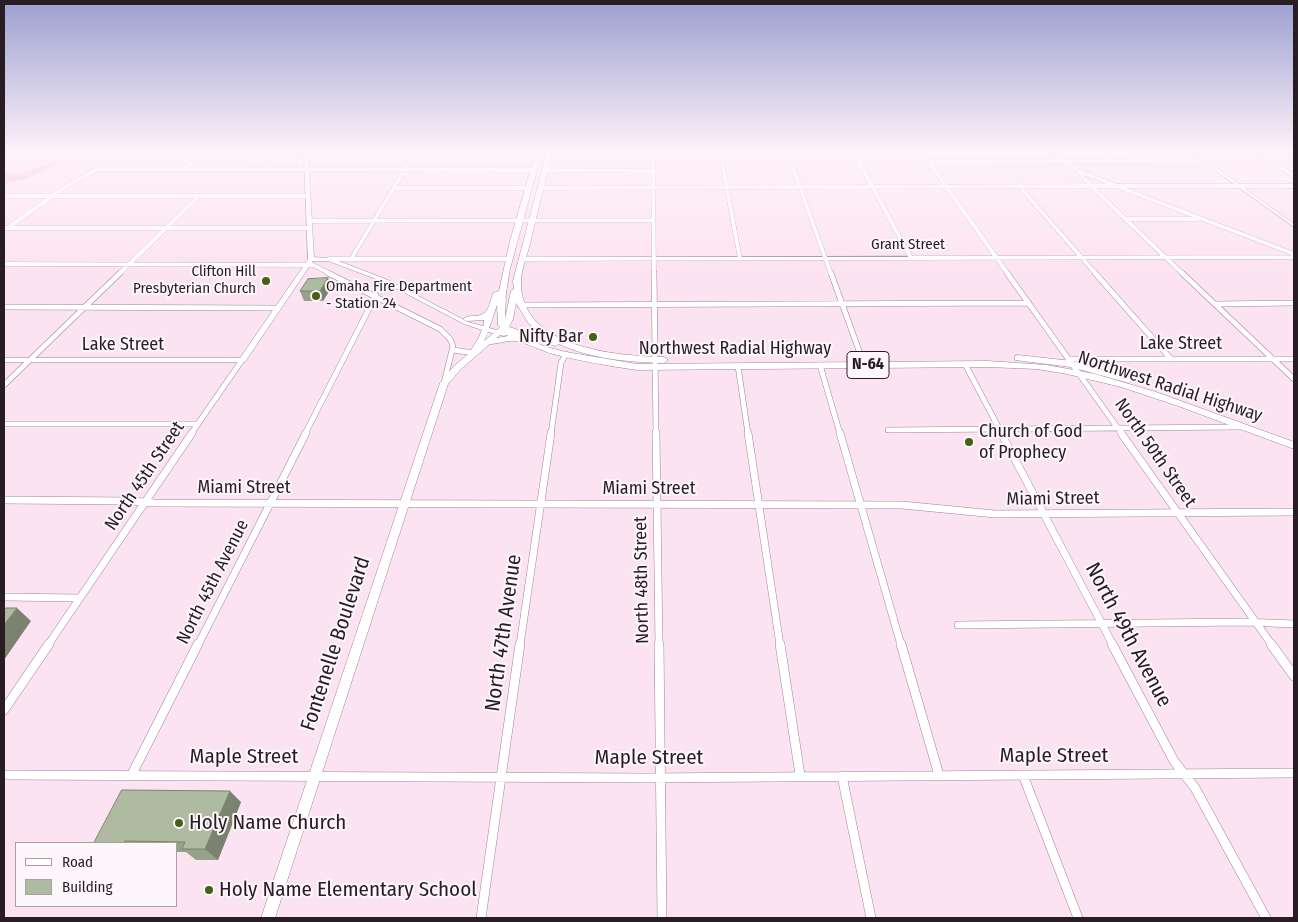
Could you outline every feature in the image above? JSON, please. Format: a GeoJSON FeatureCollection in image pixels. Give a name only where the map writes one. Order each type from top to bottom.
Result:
{"type":"FeatureCollection","features":[{"type":"Feature","properties":{"kind":"main road"},"geometry":{"type":"LineString","coordinates":[[502,330],[500,318],[505,276],[526,194]]}},
{"type":"Feature","properties":{"kind":"main road"},"geometry":{"type":"LineString","coordinates":[[474,353],[490,342],[502,330],[509,319],[539,194]]}},
{"type":"Feature","properties":{"kind":"main road"},"geometry":{"type":"LineString","coordinates":[[309,262],[329,259],[386,281],[466,323],[487,326]]}},
{"type":"Feature","properties":{"kind":"main road","name":"North 45th Street"},"geometry":{"type":"LineString","coordinates":[[242,360],[309,262]]}},
{"type":"Feature","properties":{"kind":"main road"},"geometry":{"type":"LineString","coordinates":[[474,353],[487,326],[505,276]]}},
{"type":"Feature","properties":{"kind":"main road"},"geometry":{"type":"LineString","coordinates":[[517,281],[520,306]]}},
{"type":"Feature","properties":{"kind":"main road","name":"Northwest Radial Highway"},"geometry":{"type":"LineString","coordinates":[[520,306],[533,323],[556,339],[575,347],[610,356],[656,364],[738,366],[965,364],[1037,366],[1080,374],[1154,395],[1294,446]]}},
{"type":"Feature","properties":{"kind":"main road"},"geometry":{"type":"LineString","coordinates":[[467,319],[483,318],[491,313]]}},
{"type":"Feature","properties":{"kind":"main road"},"geometry":{"type":"LineString","coordinates":[[452,314],[487,326],[538,338],[582,354],[610,356]]}},
{"type":"Feature","properties":{"kind":"main road","name":"Northwest Radial Highway"},"geometry":{"type":"LineString","coordinates":[[502,330],[519,339],[566,354],[611,364],[1024,358],[1070,361],[1294,440]]}},
{"type":"Feature","properties":{"kind":"main road"},"geometry":{"type":"LineString","coordinates":[[490,342],[504,338],[519,339]]}},
{"type":"Feature","properties":{"kind":"main road","name":"Fontenelle Boulevard"},"geometry":{"type":"LineString","coordinates":[[268,918],[444,383],[474,353]]}},
{"type":"Feature","properties":{"kind":"main road","name":"Lake Street"},"geometry":{"type":"LineString","coordinates":[[4,360],[242,360]]}},
{"type":"Feature","properties":{"kind":"street"},"geometry":{"type":"LineString","coordinates":[[5,229],[55,194]]}},
{"type":"Feature","properties":{"kind":"street"},"geometry":{"type":"LineString","coordinates":[[351,259],[390,194]]}},
{"type":"Feature","properties":{"kind":"street","name":"North 48th Street"},"geometry":{"type":"LineString","coordinates":[[653,194],[662,918]]}},
{"type":"Feature","properties":{"kind":"street"},"geometry":{"type":"LineString","coordinates":[[728,194],[740,259]]}},
{"type":"Feature","properties":{"kind":"street"},"geometry":{"type":"LineString","coordinates":[[802,194],[862,360]]}},
{"type":"Feature","properties":{"kind":"street"},"geometry":{"type":"LineString","coordinates":[[876,194],[911,258]]}},
{"type":"Feature","properties":{"kind":"street","name":"North 50th Street"},"geometry":{"type":"LineString","coordinates":[[952,194],[1294,676]]}},
{"type":"Feature","properties":{"kind":"street"},"geometry":{"type":"LineString","coordinates":[[1026,194],[1171,359]]}},
{"type":"Feature","properties":{"kind":"street"},"geometry":{"type":"LineString","coordinates":[[1100,194],[1294,379]]}},
{"type":"Feature","properties":{"kind":"street"},"geometry":{"type":"LineString","coordinates":[[1137,194],[1294,255]]}},
{"type":"Feature","properties":{"kind":"street"},"geometry":{"type":"LineString","coordinates":[[1249,194],[1294,226]]}},
{"type":"Feature","properties":{"kind":"street"},"geometry":{"type":"LineString","coordinates":[[4,196],[308,196],[310,228],[309,262]]}},
{"type":"Feature","properties":{"kind":"street"},"geometry":{"type":"LineString","coordinates":[[4,385],[199,196]]}},
{"type":"Feature","properties":{"kind":"street"},"geometry":{"type":"LineString","coordinates":[[1126,219],[1202,219]]}},
{"type":"Feature","properties":{"kind":"street"},"geometry":{"type":"LineString","coordinates":[[309,221],[653,220]]}},
{"type":"Feature","properties":{"kind":"street"},"geometry":{"type":"LineString","coordinates":[[5,229],[310,228]]}},
{"type":"Feature","properties":{"kind":"street","name":"Grant Street"},"geometry":{"type":"LineString","coordinates":[[523,259],[1167,258],[1294,255]]}},
{"type":"Feature","properties":{"kind":"street"},"geometry":{"type":"LineString","coordinates":[[329,259],[509,259]]}},
{"type":"Feature","properties":{"kind":"street"},"geometry":{"type":"LineString","coordinates":[[4,264],[128,265],[309,262],[440,329],[450,339],[453,350],[474,353]]}},
{"type":"Feature","properties":{"kind":"street","name":"North 45th Avenue"},"geometry":{"type":"LineString","coordinates":[[131,776],[376,295]]}},
{"type":"Feature","properties":{"kind":"street"},"geometry":{"type":"LineString","coordinates":[[520,306],[1029,303]]}},
{"type":"Feature","properties":{"kind":"street"},"geometry":{"type":"LineString","coordinates":[[1215,304],[1294,304]]}},
{"type":"Feature","properties":{"kind":"street"},"geometry":{"type":"LineString","coordinates":[[4,307],[277,308]]}},
{"type":"Feature","properties":{"kind":"street","name":"Fontenelle Boulevard"},"geometry":{"type":"LineString","coordinates":[[444,383],[453,350]]}},
{"type":"Feature","properties":{"kind":"street","name":"North 47th Avenue"},"geometry":{"type":"LineString","coordinates":[[481,918],[560,363],[566,354]]}},
{"type":"Feature","properties":{"kind":"street","name":"Lake Street"},"geometry":{"type":"LineString","coordinates":[[1070,361],[1294,359]]}},
{"type":"Feature","properties":{"kind":"street","name":"North 45th Street"},"geometry":{"type":"LineString","coordinates":[[4,710],[242,360]]}},
{"type":"Feature","properties":{"kind":"street","name":"North 49th Avenue"},"geometry":{"type":"LineString","coordinates":[[965,364],[1174,761],[1195,788],[1266,918]]}},
{"type":"Feature","properties":{"kind":"street"},"geometry":{"type":"LineString","coordinates":[[820,365],[939,775]]}},
{"type":"Feature","properties":{"kind":"street"},"geometry":{"type":"LineString","coordinates":[[738,366],[800,775]]}},
{"type":"Feature","properties":{"kind":"street"},"geometry":{"type":"LineString","coordinates":[[4,424],[198,424]]}},
{"type":"Feature","properties":{"kind":"street"},"geometry":{"type":"LineString","coordinates":[[888,430],[1240,427]]}},
{"type":"Feature","properties":{"kind":"street","name":"Miami Street"},"geometry":{"type":"LineString","coordinates":[[4,500],[405,504],[861,505],[915,506],[980,514],[1294,512]]}},
{"type":"Feature","properties":{"kind":"street"},"geometry":{"type":"LineString","coordinates":[[4,597],[80,598]]}},
{"type":"Feature","properties":{"kind":"street"},"geometry":{"type":"LineString","coordinates":[[958,625],[1102,623],[1294,624]]}},
{"type":"Feature","properties":{"kind":"street","name":"Maple Street"},"geometry":{"type":"LineString","coordinates":[[4,775],[660,777],[1294,773]]}},
{"type":"Feature","properties":{"kind":"street"},"geometry":{"type":"LineString","coordinates":[[1023,775],[1078,918]]}},
{"type":"Feature","properties":{"kind":"street"},"geometry":{"type":"LineString","coordinates":[[842,776],[871,918]]}},
{"type":"Feature","properties":{"kind":"building"},"geometry":{"type":"Polygon","coordinates":[[[328,278],[320,291],[300,291],[308,279],[328,278]]]}},
{"type":"Feature","properties":{"kind":"building"},"geometry":{"type":"Polygon","coordinates":[[[6,608],[17,608],[4,625],[4,610],[6,608]]]}},
{"type":"Feature","properties":{"kind":"building","name":"Holy Name Church"},"geometry":{"type":"Polygon","coordinates":[[[122,790],[230,791],[205,849],[182,849],[185,842],[95,842],[122,790]]]}},
{"type":"Feature","properties":{"kind":"place","name":"Clifton Hill Presbyterian Church"},"geometry":{"type":"Point","coordinates":[266,281]}},
{"type":"Feature","properties":{"kind":"place","name":"Omaha Fire Department - Station 24"},"geometry":{"type":"Point","coordinates":[316,296]}},
{"type":"Feature","properties":{"kind":"place","name":"Nifty Bar"},"geometry":{"type":"Point","coordinates":[593,337]}},
{"type":"Feature","properties":{"kind":"place","name":"Church of God of Prophecy"},"geometry":{"type":"Point","coordinates":[969,442]}},
{"type":"Feature","properties":{"kind":"place","name":"Holy Name Church"},"geometry":{"type":"Point","coordinates":[179,823]}},
{"type":"Feature","properties":{"kind":"place","name":"Holy Name Elementary School"},"geometry":{"type":"Point","coordinates":[209,890]}}]}
